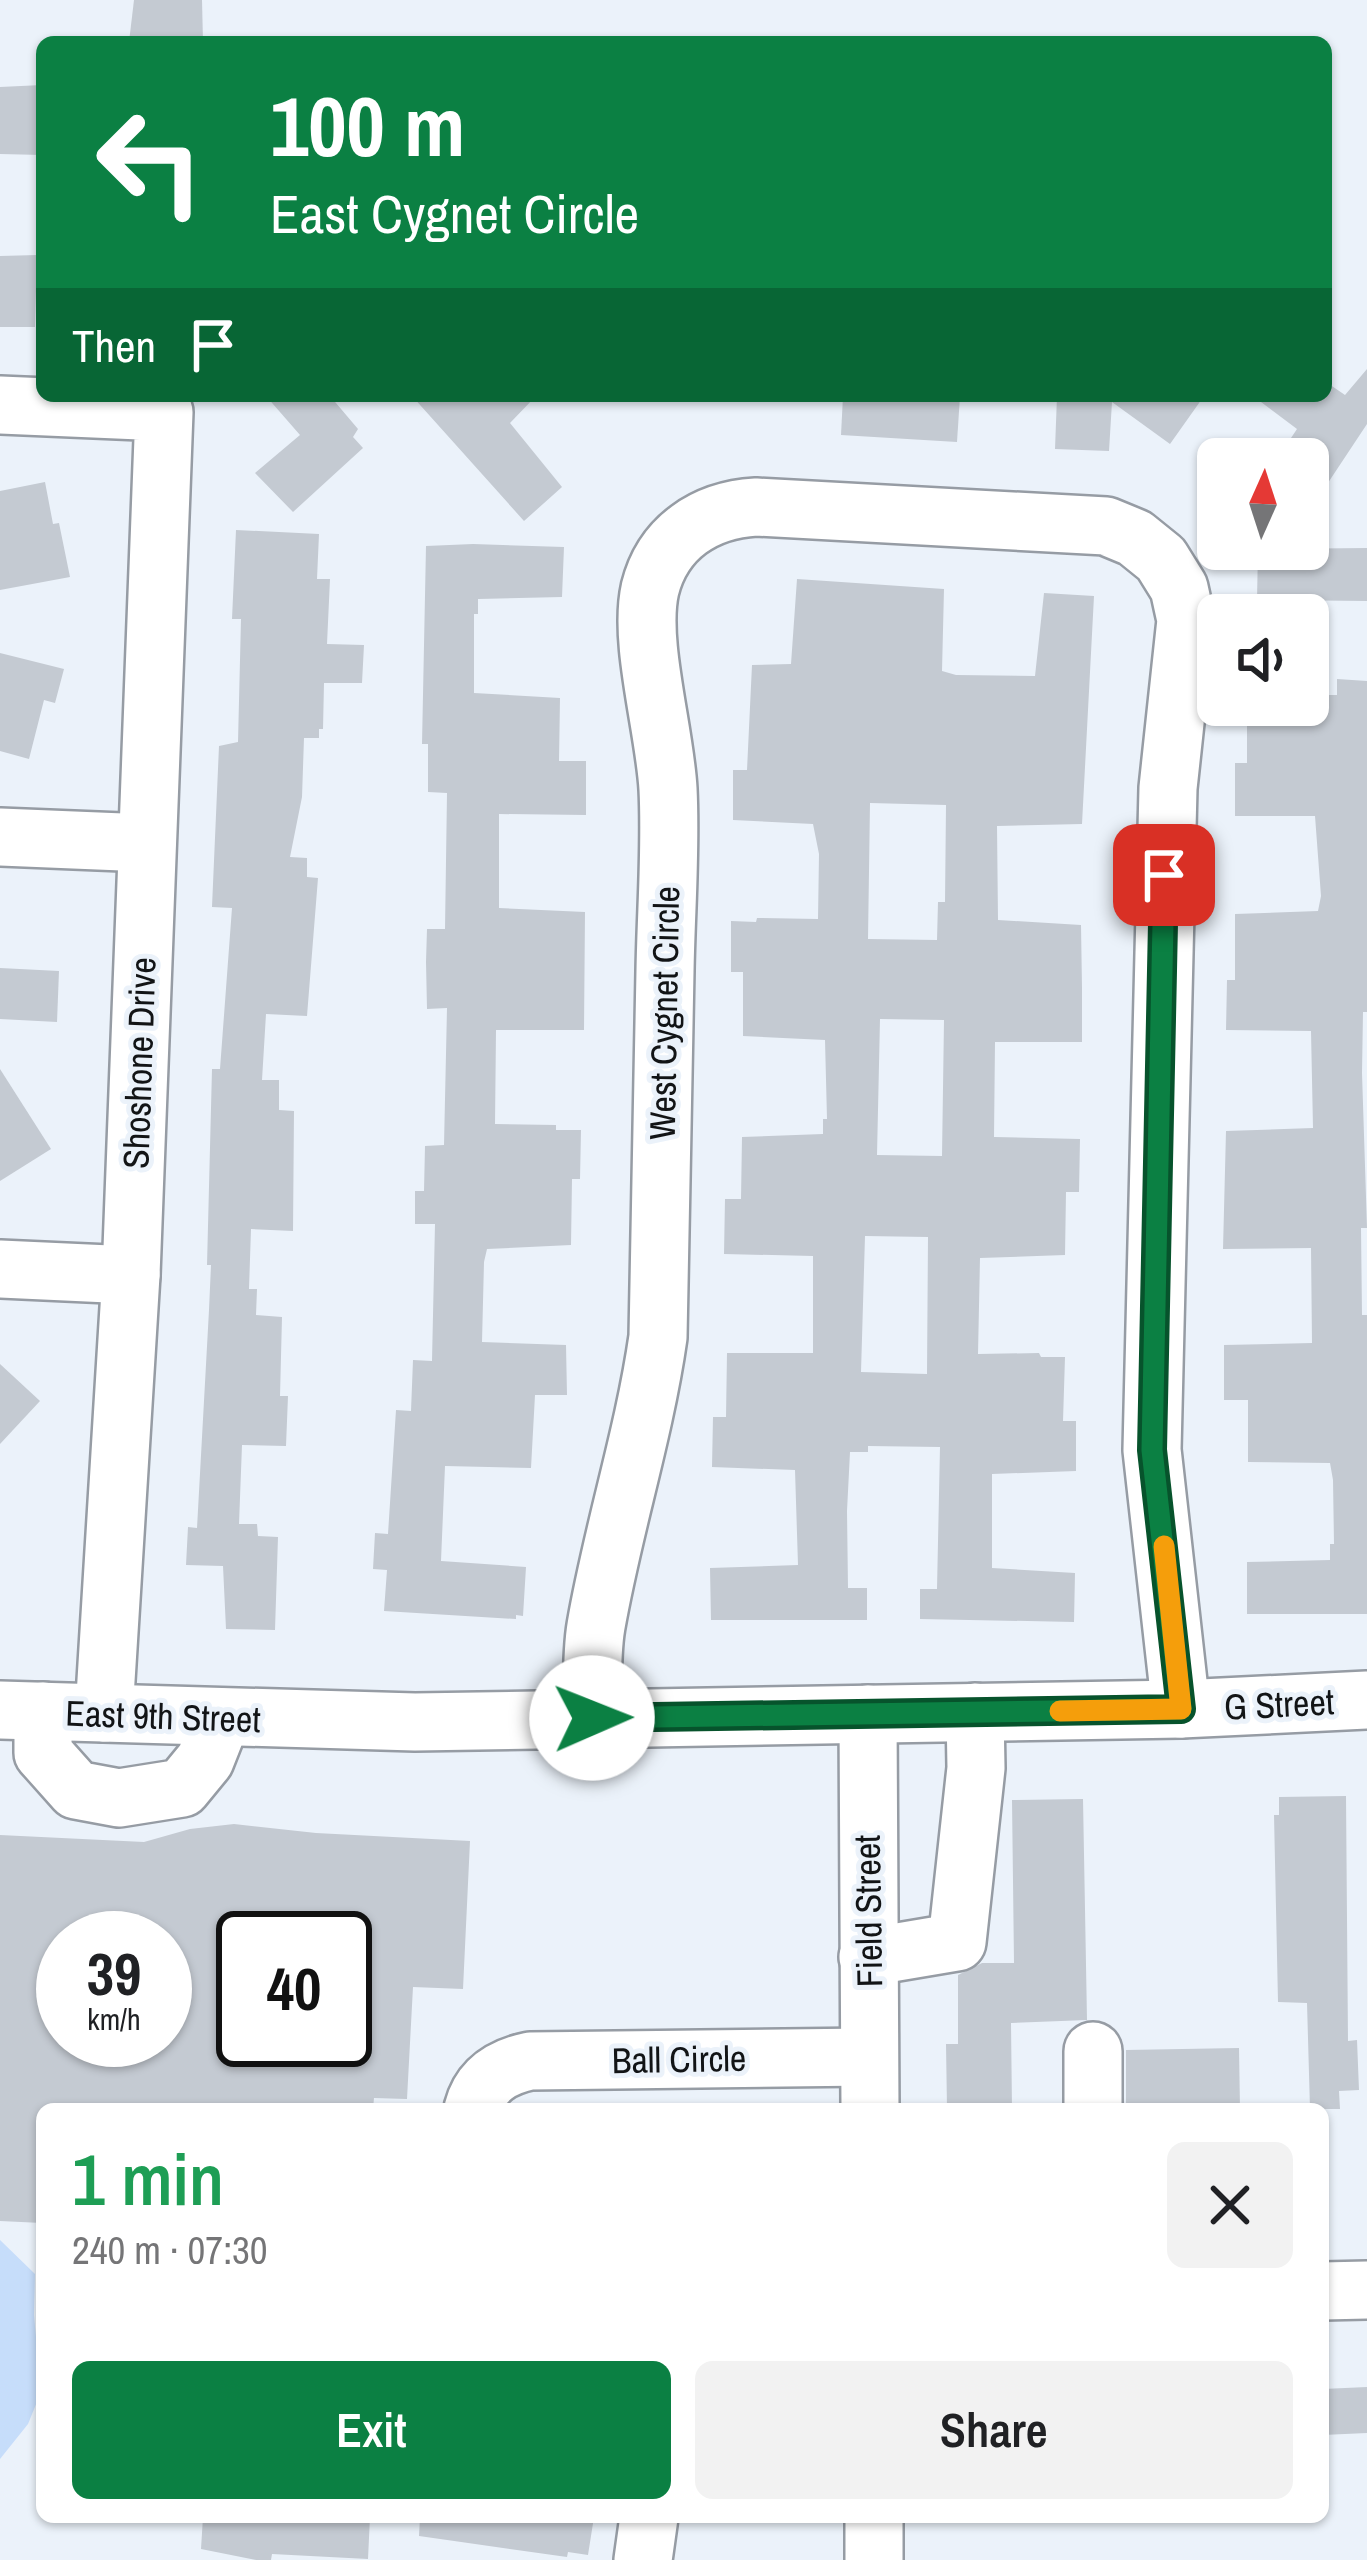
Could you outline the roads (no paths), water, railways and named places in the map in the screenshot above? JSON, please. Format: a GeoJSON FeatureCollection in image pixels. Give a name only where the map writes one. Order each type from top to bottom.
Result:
{"type":"FeatureCollection","features":[{"type":"Feature","properties":{"kind":"street","name":"Shoshone Drive"},"geometry":{"type":"LineString","coordinates":[[0,405],[164,412],[131,1275],[104,1713]]}},
{"type":"Feature","properties":{"kind":"street","name":"West Cygnet Circle"},"geometry":{"type":"LineString","coordinates":[[592,1718],[595,1631],[647,1414],[658,1336],[668,790],[649,641],[649,593],[659,562],[677,538],[701,519],[733,508],[1106,526],[1136,538],[1161,559],[1179,588],[1186,620],[1168,788],[1162,919],[1152,1450],[1181,1709]]}},
{"type":"Feature","properties":{"kind":"street"},"geometry":{"type":"LineString","coordinates":[[0,837],[147,843]]}},
{"type":"Feature","properties":{"kind":"street"},"geometry":{"type":"LineString","coordinates":[[0,1269],[131,1275]]}},
{"type":"Feature","properties":{"kind":"street","name":"G Street"},"geometry":{"type":"LineString","coordinates":[[326,1721],[1181,1709],[1367,1700]]}},
{"type":"Feature","properties":{"kind":"street"},"geometry":{"type":"LineString","coordinates":[[21,1711],[43,1754],[76,1790],[119,1798],[182,1788],[205,1760],[222,1718]]}},
{"type":"Feature","properties":{"kind":"street","name":"East 9th Street"},"geometry":{"type":"LineString","coordinates":[[21,1711],[326,1721]]}},
{"type":"Feature","properties":{"kind":"street"},"geometry":{"type":"LineString","coordinates":[[868,1957],[957,1942],[976,1768],[975,1712]]}},
{"type":"Feature","properties":{"kind":"street","name":"Field Street"},"geometry":{"type":"LineString","coordinates":[[868,1714],[870,2083]]}},
{"type":"Feature","properties":{"kind":"street"},"geometry":{"type":"LineString","coordinates":[[1093,2051],[1093,2103]]}},
{"type":"Feature","properties":{"kind":"street","name":"Ball Circle"},"geometry":{"type":"LineString","coordinates":[[483,2093],[505,2066],[530,2061],[870,2083]]}},
{"type":"Feature","properties":{"kind":"street"},"geometry":{"type":"LineString","coordinates":[[1329,2291],[1367,2290]]}},
{"type":"Feature","properties":{"kind":"street"},"geometry":{"type":"LineString","coordinates":[[643,2560],[648,2523]]}},
{"type":"Feature","properties":{"kind":"street"},"geometry":{"type":"LineString","coordinates":[[874,2523],[874,2560]]}}]}
